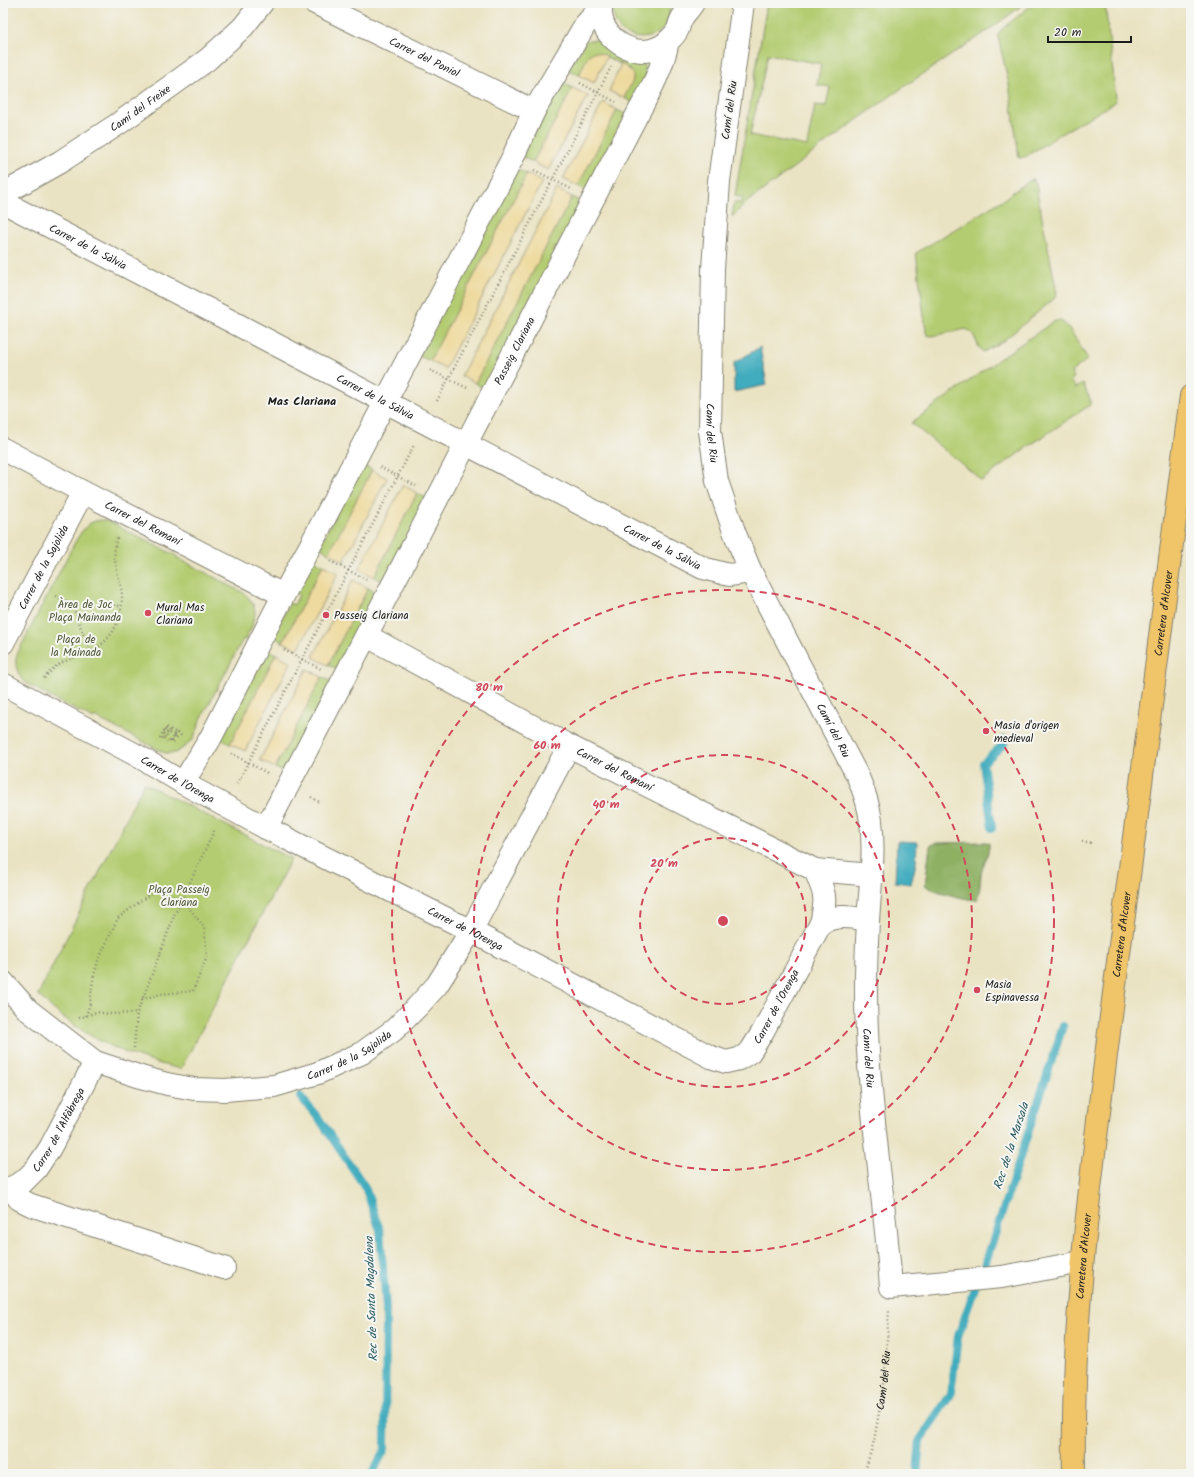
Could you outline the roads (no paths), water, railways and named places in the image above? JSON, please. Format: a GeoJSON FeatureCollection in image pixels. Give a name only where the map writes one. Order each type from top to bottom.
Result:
{"type":"FeatureCollection","features":[{"type":"Feature","properties":{"kind":"main road","name":"Carretera d'Alcover"},"geometry":{"type":"LineString","coordinates":[[1074,1474],[1074,1390],[1082,1262],[1105,1065],[1191,396]]}},
{"type":"Feature","properties":{"kind":"street","name":"Camí del Freixe"},"geometry":{"type":"LineString","coordinates":[[3,194],[66,158],[118,124],[207,60],[243,27],[262,3]]}},
{"type":"Feature","properties":{"kind":"street","name":"Carrer del Poniol"},"geometry":{"type":"LineString","coordinates":[[315,3],[534,111]]}},
{"type":"Feature","properties":{"kind":"street","name":"Camí del Riu"},"geometry":{"type":"LineString","coordinates":[[743,3],[719,188],[712,269],[710,430],[717,481],[735,534],[752,572],[858,778],[865,795],[871,821],[872,875],[868,920],[866,998],[867,1032],[876,1151],[891,1287],[1002,1277],[1082,1262]]}},
{"type":"Feature","properties":{"kind":"street"},"geometry":{"type":"LineString","coordinates":[[182,783],[209,740],[283,594],[312,543],[508,166],[534,111],[585,25],[601,5]]}},
{"type":"Feature","properties":{"kind":"street"},"geometry":{"type":"LineString","coordinates":[[601,5],[602,21],[608,33],[618,43],[630,49],[643,51],[657,48],[668,41]]}},
{"type":"Feature","properties":{"kind":"street","name":"Passeig Clariana"},"geometry":{"type":"LineString","coordinates":[[266,828],[656,78],[665,57],[668,41],[677,30],[686,8]]}},
{"type":"Feature","properties":{"kind":"street","name":"Carrer de la Sàlvia"},"geometry":{"type":"LineString","coordinates":[[3,202],[703,568],[729,575],[752,572]]}},
{"type":"Feature","properties":{"kind":"street","name":"Carrer del Romaní"},"geometry":{"type":"LineString","coordinates":[[3,449],[83,492],[283,594]]}},
{"type":"Feature","properties":{"kind":"street","name":"Carrer de la Sajolida"},"geometry":{"type":"LineString","coordinates":[[3,643],[83,492]]}},
{"type":"Feature","properties":{"kind":"street","name":"Carrer del Romaní"},"geometry":{"type":"LineString","coordinates":[[367,636],[569,746],[815,870],[872,875]]}},
{"type":"Feature","properties":{"kind":"street","name":"Carrer de l'Orenga"},"geometry":{"type":"LineString","coordinates":[[3,684],[138,756],[182,783],[266,828],[471,931],[711,1057],[726,1062],[739,1059],[750,1052],[762,1033],[821,923],[825,906],[825,896],[815,870]]}},
{"type":"Feature","properties":{"kind":"street","name":"Carrer de la Sajolida"},"geometry":{"type":"LineString","coordinates":[[3,982],[28,1010],[94,1062],[167,1084],[194,1089],[225,1090],[274,1086],[318,1073],[362,1053],[394,1030],[437,985],[471,931],[569,746]]}},
{"type":"Feature","properties":{"kind":"street"},"geometry":{"type":"LineString","coordinates":[[821,923],[830,918],[845,917],[868,920]]}},
{"type":"Feature","properties":{"kind":"street","name":"Carrer de l'Alfàbrega"},"geometry":{"type":"LineString","coordinates":[[7,1189],[24,1181],[36,1169],[50,1148],[94,1062]]}},
{"type":"Feature","properties":{"kind":"street"},"geometry":{"type":"LineString","coordinates":[[7,1189],[19,1200],[31,1205],[224,1268]]}},
{"type":"Feature","properties":{"kind":"water"},"geometry":{"type":"Polygon","coordinates":[[[760,347],[767,385],[734,392],[734,363],[760,347]]]}},
{"type":"Feature","properties":{"kind":"water"},"geometry":{"type":"Polygon","coordinates":[[[897,841],[917,842],[916,864],[911,884],[895,882],[897,841]]]}},
{"type":"Feature","properties":{"kind":"waterway"},"geometry":{"type":"LineString","coordinates":[[992,828],[983,763],[1005,743],[1005,739]]}},
{"type":"Feature","properties":{"kind":"waterway","name":"Rec de la Marsala"},"geometry":{"type":"LineString","coordinates":[[982,1274],[1063,1026]]}},
{"type":"Feature","properties":{"kind":"waterway","name":"Rec de Santa Magdalena"},"geometry":{"type":"LineString","coordinates":[[300,1096],[320,1120],[365,1187],[380,1230],[386,1308],[385,1449],[372,1474]]}},
{"type":"Feature","properties":{"kind":"waterway","name":"Rec de la Marsala"},"geometry":{"type":"LineString","coordinates":[[917,1474],[920,1440],[951,1394],[958,1336],[975,1288]]}},
{"type":"Feature","properties":{"kind":"place","name":"Mural Mas Clariana"},"geometry":{"type":"Point","coordinates":[148,613]}},
{"type":"Feature","properties":{"kind":"place","name":"Passeig Clariana"},"geometry":{"type":"Point","coordinates":[326,615]}},
{"type":"Feature","properties":{"kind":"place","name":"Masia d'origen medieval"},"geometry":{"type":"Point","coordinates":[986,731]}},
{"type":"Feature","properties":{"kind":"place","name":"Masia Espinavessa"},"geometry":{"type":"Point","coordinates":[977,990]}},
{"type":"Feature","properties":{"kind":"district","name":"Mas Clariana"},"geometry":{"type":"Point","coordinates":[302,401]}},
{"type":"Feature","properties":{"kind":"park label","name":"Àrea de Joc Plaça Mainanda"},"geometry":{"type":"Point","coordinates":[85,610]}},
{"type":"Feature","properties":{"kind":"park label","name":"Plaça de la Mainada"},"geometry":{"type":"Point","coordinates":[76,645]}},
{"type":"Feature","properties":{"kind":"park label","name":"Plaça Passeig Clariana"},"geometry":{"type":"Point","coordinates":[179,895]}}]}
